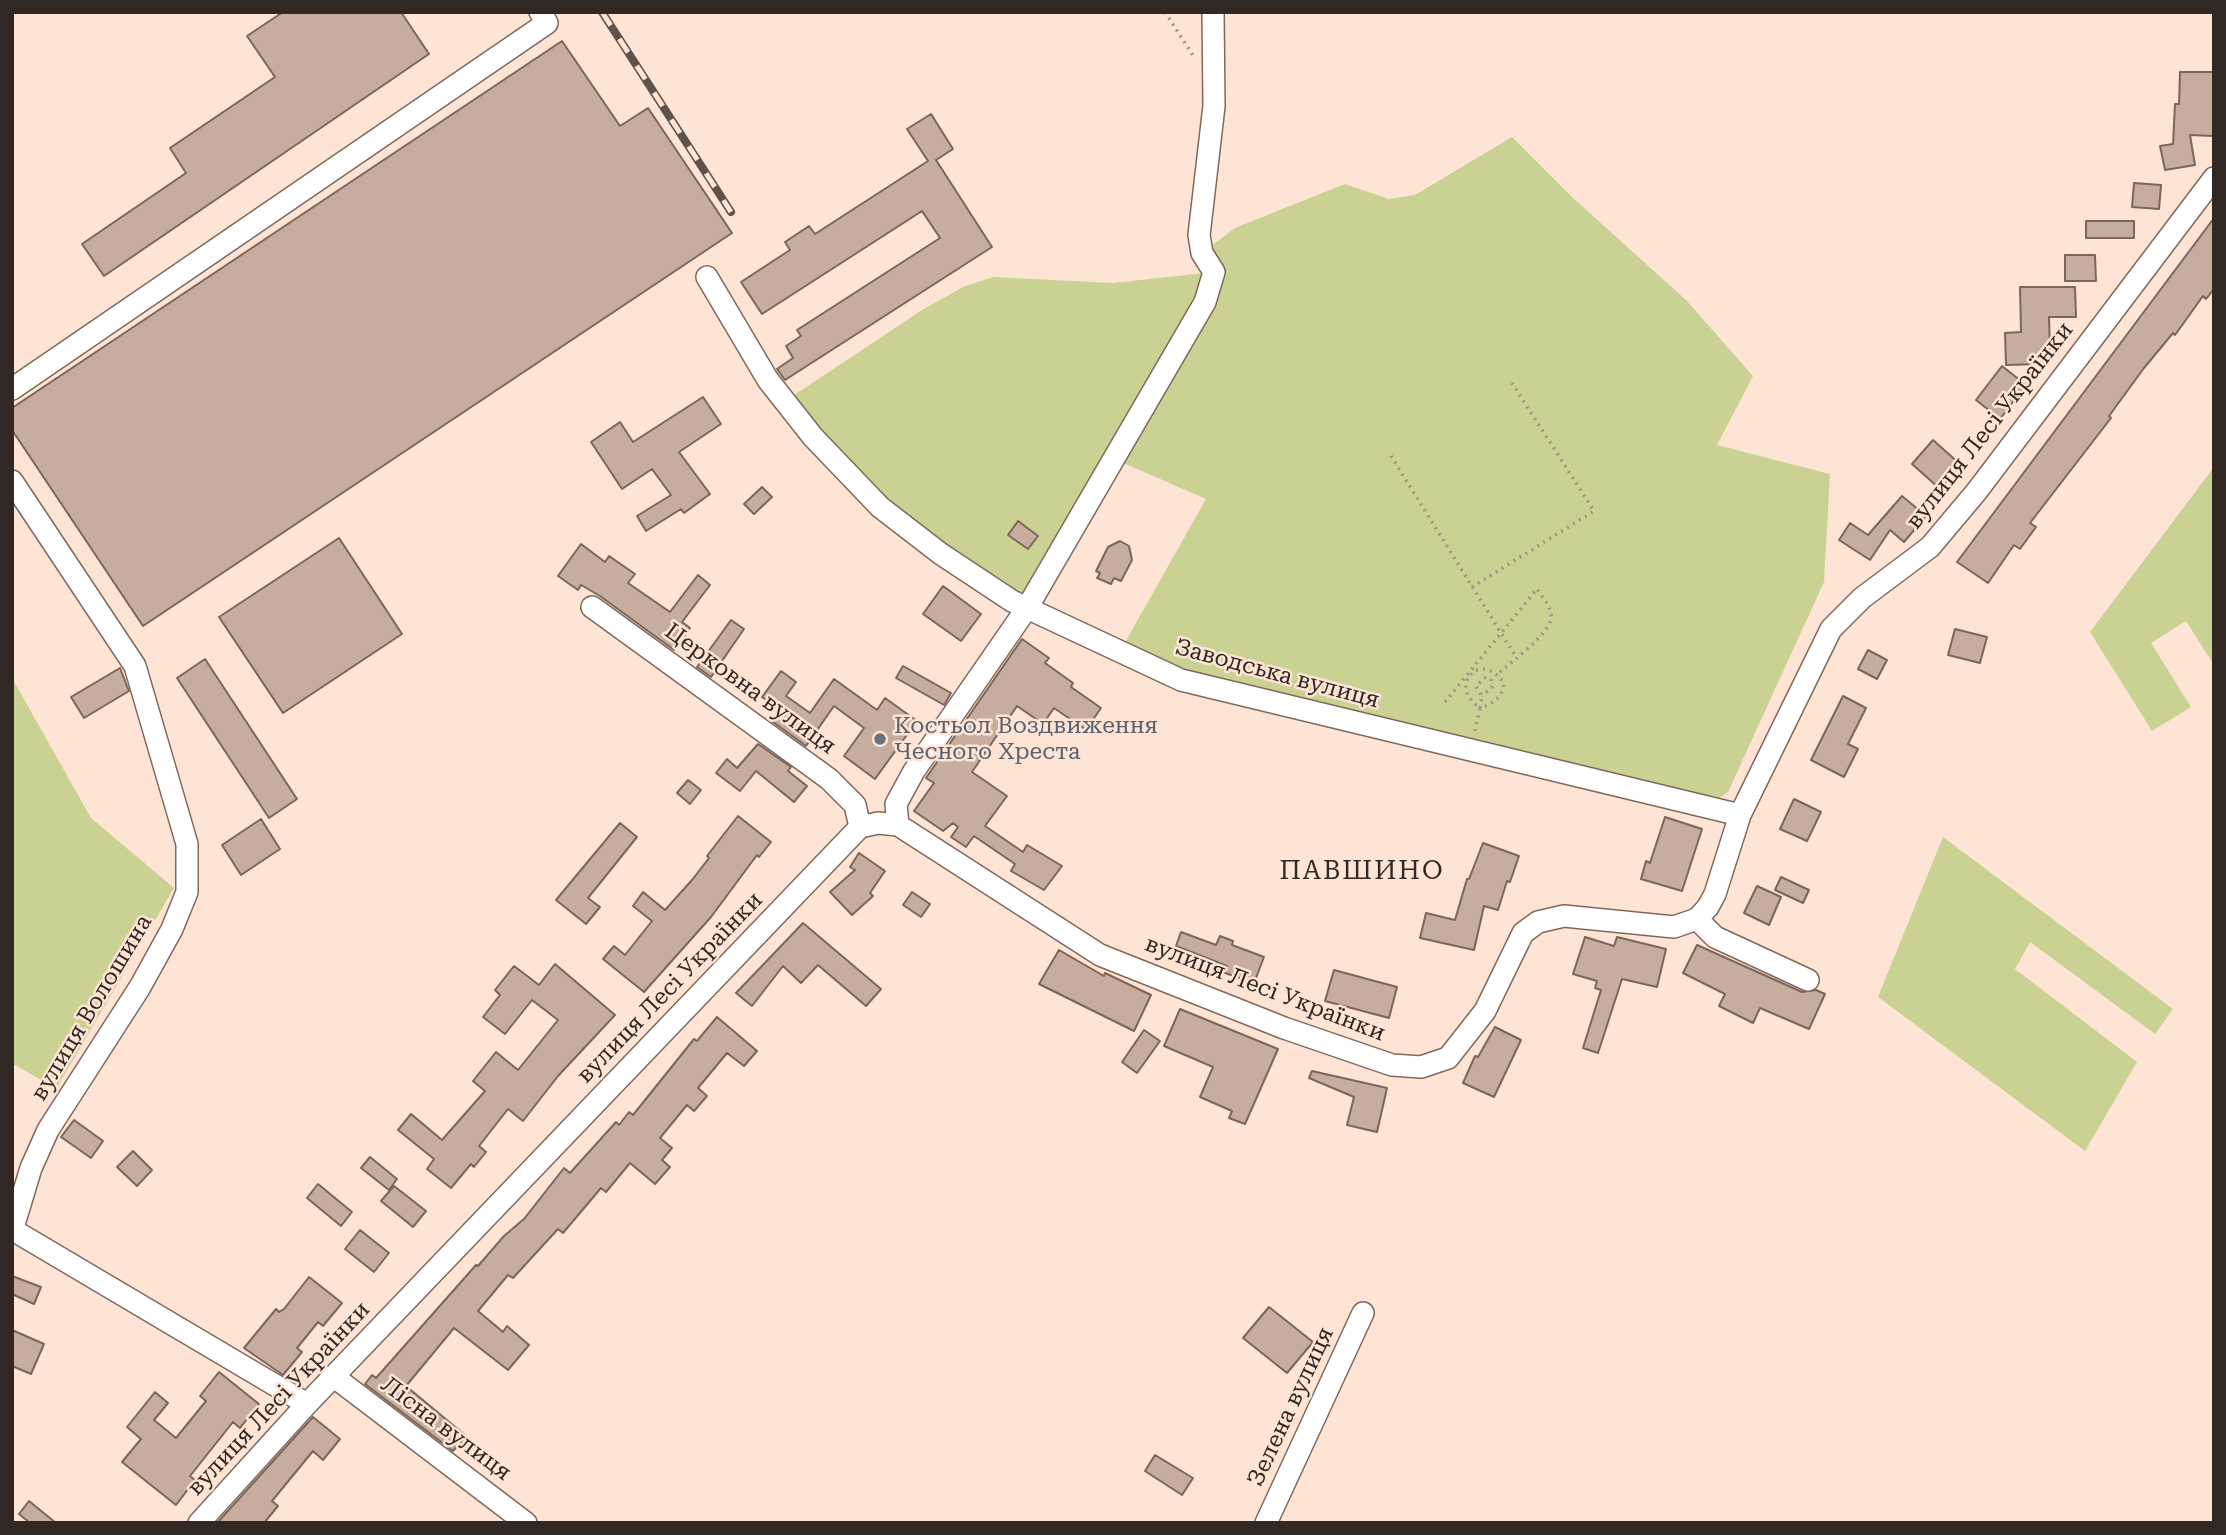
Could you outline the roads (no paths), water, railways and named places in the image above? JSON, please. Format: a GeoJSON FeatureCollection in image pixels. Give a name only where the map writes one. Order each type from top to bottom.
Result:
{"type":"FeatureCollection","features":[{"type":"Feature","properties":{"kind":"street"},"geometry":{"type":"LineString","coordinates":[[12,389],[547,23],[540,12]]}},
{"type":"Feature","properties":{"kind":"street"},"geometry":{"type":"LineString","coordinates":[[860,827],[878,823],[898,825],[897,804],[914,771],[1027,608],[1205,302],[1214,272],[1202,253],[1199,234],[1206,194],[1214,88],[1213,12]]}},
{"type":"Feature","properties":{"kind":"street","name":"вулиця Лесі Українки"},"geometry":{"type":"LineString","coordinates":[[898,825],[1100,955],[1284,1028],[1392,1065],[1434,1065],[1448,1058],[1460,1046],[1485,1011],[1523,933],[1538,922],[1564,915],[1674,927],[1697,919],[1715,894],[1740,815],[1830,629],[1862,598],[1930,547],[1969,500],[2214,178]]}},
{"type":"Feature","properties":{"kind":"street","name":"Заводська вулиця"},"geometry":{"type":"LineString","coordinates":[[707,277],[768,380],[813,437],[880,507],[941,554],[1027,608],[1181,680],[1740,815]]}},
{"type":"Feature","properties":{"kind":"street","name":"вулиця Волошина"},"geometry":{"type":"LineString","coordinates":[[12,481],[135,666],[187,844],[187,892],[172,929],[140,986],[48,1130],[31,1168],[12,1231]]}},
{"type":"Feature","properties":{"kind":"street","name":"Церковна вулиця"},"geometry":{"type":"LineString","coordinates":[[592,607],[829,779],[855,805],[860,827]]}},
{"type":"Feature","properties":{"kind":"street","name":"вулиця Лесі Українки"},"geometry":{"type":"LineString","coordinates":[[199,1523],[333,1376],[860,827]]}},
{"type":"Feature","properties":{"kind":"street"},"geometry":{"type":"LineString","coordinates":[[1697,919],[1715,937],[1808,980]]}},
{"type":"Feature","properties":{"kind":"street"},"geometry":{"type":"LineString","coordinates":[[12,1231],[307,1404]]}},
{"type":"Feature","properties":{"kind":"street","name":"Зелена вулиця"},"geometry":{"type":"LineString","coordinates":[[1266,1523],[1363,1313]]}},
{"type":"Feature","properties":{"kind":"street","name":"Лісна вулиця"},"geometry":{"type":"LineString","coordinates":[[333,1376],[526,1523]]}},
{"type":"Feature","properties":{"kind":"railway"},"geometry":{"type":"LineString","coordinates":[[602,12],[731,212]]}},
{"type":"Feature","properties":{"kind":"place","name":"Костьол Воздвиження Чесного Хреста"},"geometry":{"type":"Point","coordinates":[880,739]}},
{"type":"Feature","properties":{"kind":"district","name":"ПАВШИНО"},"geometry":{"type":"Point","coordinates":[1362,871]}}]}
